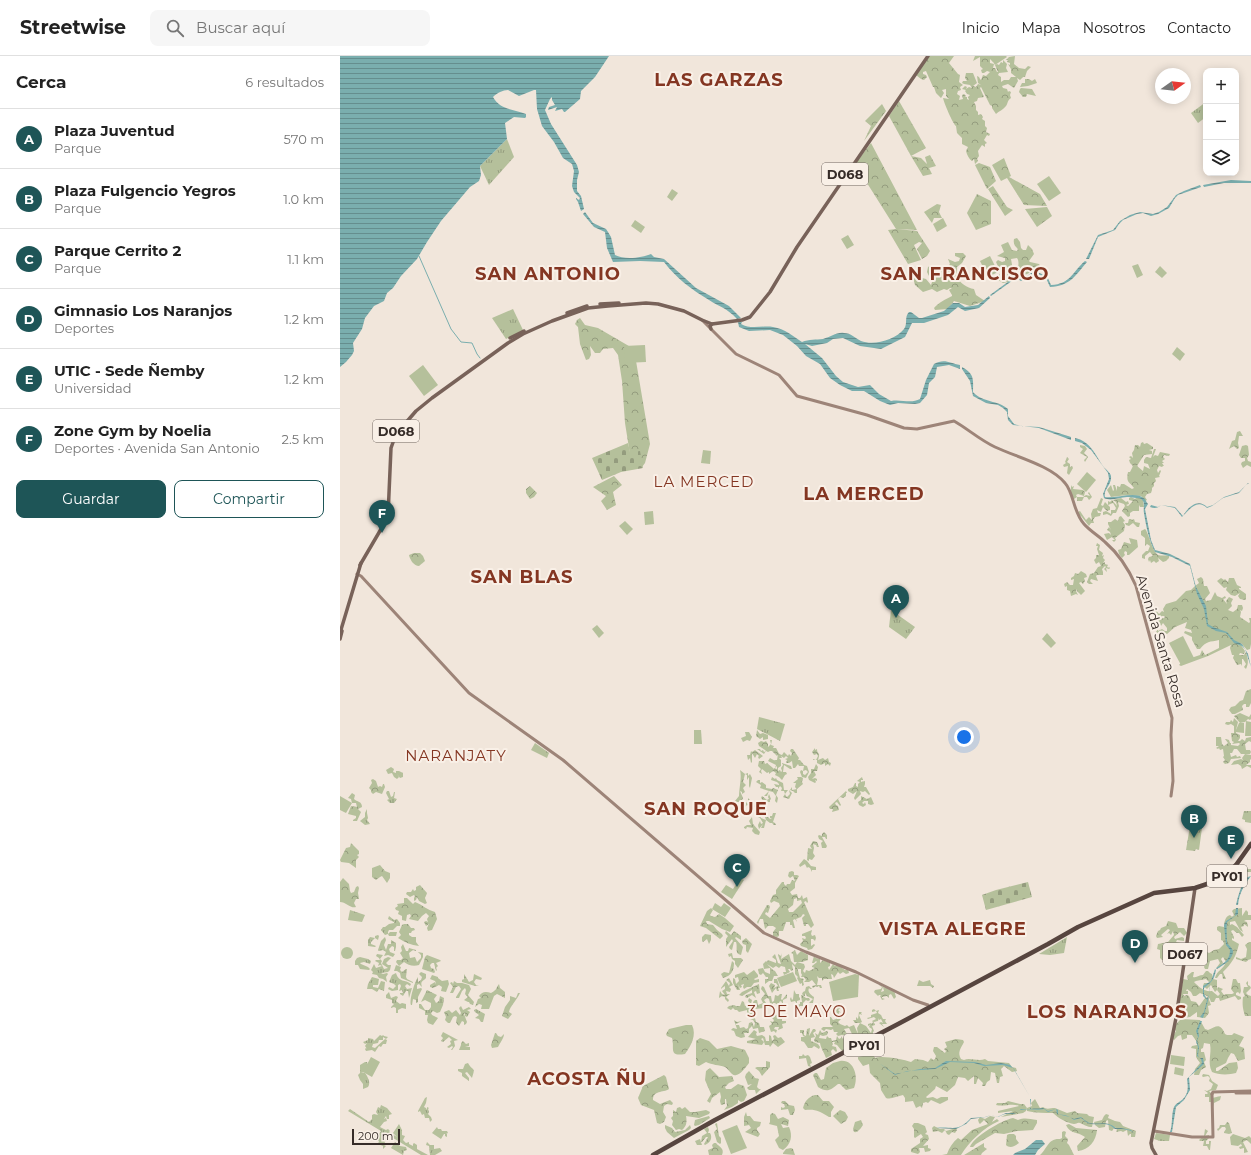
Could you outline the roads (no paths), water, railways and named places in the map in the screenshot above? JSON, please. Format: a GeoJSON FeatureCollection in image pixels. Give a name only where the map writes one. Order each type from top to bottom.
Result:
{"type":"FeatureCollection","features":[{"type":"Feature","properties":{"kind":"highway","name":"PY01"},"geometry":{"type":"LineString","coordinates":[[1194,889],[1216,881],[1227,873],[1241,859],[1251,844]]}},
{"type":"Feature","properties":{"kind":"highway","name":"PY01"},"geometry":{"type":"LineString","coordinates":[[653,1155],[715,1120],[1021,960],[1078,926],[1154,893],[1210,887],[1224,879],[1239,866],[1251,849]]}},
{"type":"Feature","properties":{"kind":"highway","name":"PY01"},"geometry":{"type":"LineString","coordinates":[[657,1155],[718,1120],[910,1020],[930,1007]]}},
{"type":"Feature","properties":{"kind":"main road","name":"D068"},"geometry":{"type":"LineString","coordinates":[[340,639],[360,565],[388,516],[391,448],[396,434],[416,411],[522,334],[536,327],[588,308],[646,303],[669,306],[712,324],[748,318],[768,295],[797,247],[927,56]]}},
{"type":"Feature","properties":{"kind":"main road","name":"Avenida Santa Rosa"},"geometry":{"type":"LineString","coordinates":[[702,320],[736,354],[779,375],[797,396],[912,429],[954,421],[994,447],[1038,464],[1066,483],[1076,510],[1084,524],[1107,543],[1120,557],[1136,586],[1172,718],[1170,735],[1173,780],[1172,796]]}},
{"type":"Feature","properties":{"kind":"main road"},"geometry":{"type":"LineString","coordinates":[[711,329],[710,326],[712,324]]}},
{"type":"Feature","properties":{"kind":"main road","name":"D068"},"geometry":{"type":"LineString","coordinates":[[340,633],[358,573]]}},
{"type":"Feature","properties":{"kind":"main road"},"geometry":{"type":"LineString","coordinates":[[358,573],[469,693],[563,760],[764,933],[856,972],[930,1007]]}},
{"type":"Feature","properties":{"kind":"main road","name":"D067"},"geometry":{"type":"LineString","coordinates":[[1156,1155],[1152,1148],[1154,1131],[1176,1018],[1194,889]]}},
{"type":"Feature","properties":{"kind":"main road"},"geometry":{"type":"LineString","coordinates":[[1154,1131],[1170,1134],[1213,1137],[1212,1094],[1251,1092]]}},
{"type":"Feature","properties":{"kind":"water"},"geometry":{"type":"Polygon","coordinates":[[[340,56],[609,56],[595,77],[581,91],[580,99],[565,112],[562,109],[555,111],[557,107],[548,110],[549,107],[555,105],[552,97],[545,110],[551,124],[577,165],[579,172],[577,191],[581,196],[584,209],[581,211],[576,199],[579,200],[580,198],[574,192],[572,186],[574,171],[572,164],[563,158],[554,142],[542,126],[537,109],[536,90],[519,96],[508,90],[496,94],[493,97],[499,104],[503,107],[526,114],[526,117],[514,117],[505,123],[507,139],[480,166],[481,175],[479,181],[470,187],[441,221],[417,259],[387,293],[384,301],[374,306],[365,318],[362,329],[353,343],[354,351],[352,355],[340,367],[340,56]]]}},
{"type":"Feature","properties":{"kind":"water"},"geometry":{"type":"Polygon","coordinates":[[[1231,180],[1251,181],[1251,183],[1224,183],[1204,187],[1203,185],[1231,180]]]}},
{"type":"Feature","properties":{"kind":"water"},"geometry":{"type":"Polygon","coordinates":[[[1200,185],[1201,187],[1178,195],[1169,208],[1158,214],[1151,216],[1143,213],[1137,214],[1123,220],[1115,230],[1098,237],[1089,259],[1086,259],[1098,235],[1113,230],[1120,221],[1130,215],[1140,212],[1153,214],[1159,212],[1167,207],[1176,195],[1200,185]]]}},
{"type":"Feature","properties":{"kind":"water"},"geometry":{"type":"Polygon","coordinates":[[[585,212],[593,223],[606,229],[611,237],[615,255],[623,258],[633,258],[651,254],[654,257],[664,259],[696,288],[729,306],[741,318],[737,319],[727,310],[690,288],[673,273],[664,262],[613,262],[607,248],[605,232],[594,227],[583,214],[585,212]]]}},
{"type":"Feature","properties":{"kind":"water"},"geometry":{"type":"Polygon","coordinates":[[[1085,261],[1087,262],[1075,276],[1063,285],[1050,287],[1046,278],[1035,273],[1021,281],[1016,278],[991,296],[990,295],[1016,276],[1023,279],[1034,271],[1047,276],[1051,285],[1058,284],[1071,277],[1085,261]]]}},
{"type":"Feature","properties":{"kind":"water"},"geometry":{"type":"Polygon","coordinates":[[[989,296],[990,298],[979,308],[965,311],[958,307],[948,315],[924,323],[912,323],[905,337],[881,349],[860,346],[843,338],[833,339],[827,343],[812,346],[805,344],[822,358],[836,376],[843,382],[858,387],[870,385],[879,394],[891,401],[913,401],[920,399],[926,380],[934,364],[944,361],[960,365],[960,369],[949,365],[937,367],[935,377],[929,383],[927,395],[920,403],[915,404],[898,403],[890,405],[880,401],[864,391],[852,391],[830,378],[820,364],[806,356],[797,346],[783,335],[770,330],[749,331],[739,327],[738,322],[742,322],[741,324],[749,327],[769,327],[781,329],[802,342],[823,339],[836,334],[846,333],[861,341],[872,343],[890,339],[900,333],[906,325],[909,312],[919,318],[922,318],[944,311],[953,303],[959,303],[965,307],[978,305],[989,296]]]}},
{"type":"Feature","properties":{"kind":"water"},"geometry":{"type":"Polygon","coordinates":[[[962,367],[971,375],[973,381],[973,392],[977,396],[1004,406],[1008,409],[1008,416],[1014,424],[1021,426],[1013,425],[1008,420],[1007,412],[1003,408],[998,405],[986,403],[973,396],[970,381],[962,367]]]}},
{"type":"Feature","properties":{"kind":"water"},"geometry":{"type":"Polygon","coordinates":[[[1022,426],[1039,427],[1071,437],[1071,440],[1039,428],[1022,426]]]}},
{"type":"Feature","properties":{"kind":"water"},"geometry":{"type":"Polygon","coordinates":[[[1075,438],[1085,442],[1088,445],[1109,472],[1111,479],[1105,492],[1105,497],[1136,495],[1145,499],[1148,504],[1145,509],[1151,540],[1155,550],[1170,554],[1190,564],[1196,587],[1206,606],[1208,624],[1227,632],[1234,640],[1242,644],[1245,649],[1234,643],[1226,633],[1216,631],[1207,626],[1204,609],[1197,594],[1190,566],[1172,557],[1155,552],[1148,533],[1144,504],[1142,500],[1129,497],[1113,499],[1104,498],[1103,494],[1109,479],[1108,473],[1091,450],[1082,443],[1075,441],[1075,438]]]}},
{"type":"Feature","properties":{"kind":"water"},"geometry":{"type":"Polygon","coordinates":[[[1246,485],[1239,493],[1223,498],[1212,506],[1207,508],[1200,504],[1193,506],[1183,516],[1190,507],[1194,505],[1200,503],[1207,507],[1213,505],[1224,497],[1239,492],[1246,485]]]}},
{"type":"Feature","properties":{"kind":"water"},"geometry":{"type":"Polygon","coordinates":[[[1151,505],[1158,507],[1161,505],[1159,507],[1156,508],[1150,507],[1151,505]]]}},
{"type":"Feature","properties":{"kind":"water"},"geometry":{"type":"Polygon","coordinates":[[[1161,505],[1175,507],[1183,516],[1182,517],[1175,508],[1161,505]]]}},
{"type":"Feature","properties":{"kind":"water"},"geometry":{"type":"Polygon","coordinates":[[[1245,649],[1248,654],[1251,667],[1245,649]]]}},
{"type":"Feature","properties":{"kind":"water"},"geometry":{"type":"Polygon","coordinates":[[[1251,876],[1241,893],[1238,905],[1236,905],[1245,878],[1251,876]]]}},
{"type":"Feature","properties":{"kind":"water"},"geometry":{"type":"Polygon","coordinates":[[[1236,908],[1238,908],[1238,914],[1227,922],[1227,943],[1233,950],[1233,954],[1227,962],[1217,969],[1216,968],[1224,963],[1229,956],[1230,950],[1226,945],[1224,925],[1226,921],[1235,916],[1236,908]]]}},
{"type":"Feature","properties":{"kind":"water"},"geometry":{"type":"Polygon","coordinates":[[[1215,969],[1215,975],[1210,983],[1204,988],[1204,994],[1207,999],[1209,996],[1203,1018],[1200,1017],[1204,1012],[1207,1000],[1203,996],[1203,986],[1211,981],[1215,969]]]}},
{"type":"Feature","properties":{"kind":"water"},"geometry":{"type":"Polygon","coordinates":[[[1200,1021],[1202,1021],[1198,1031],[1199,1036],[1197,1041],[1199,1047],[1199,1057],[1197,1056],[1198,1047],[1196,1042],[1198,1037],[1196,1031],[1200,1021]]]}},
{"type":"Feature","properties":{"kind":"water"},"geometry":{"type":"Polygon","coordinates":[[[1200,1058],[1203,1058],[1204,1064],[1189,1077],[1190,1090],[1184,1100],[1176,1107],[1172,1132],[1170,1132],[1174,1107],[1186,1094],[1188,1087],[1187,1079],[1202,1063],[1200,1058]]]}},
{"type":"Feature","properties":{"kind":"water"},"geometry":{"type":"Polygon","coordinates":[[[946,1061],[975,1062],[986,1065],[1001,1063],[1010,1065],[1013,1068],[1003,1065],[984,1066],[974,1063],[950,1062],[935,1069],[912,1071],[935,1068],[946,1061]]]}},
{"type":"Feature","properties":{"kind":"water"},"geometry":{"type":"Polygon","coordinates":[[[879,1063],[895,1074],[902,1072],[895,1075],[879,1063]]]}},
{"type":"Feature","properties":{"kind":"water"},"geometry":{"type":"Polygon","coordinates":[[[1030,1107],[1031,1109],[1043,1108],[1048,1111],[1056,1109],[1048,1112],[1044,1109],[1039,1110],[1027,1109],[1030,1109],[1030,1107]]]}},
{"type":"Feature","properties":{"kind":"water"},"geometry":{"type":"Polygon","coordinates":[[[991,1115],[986,1117],[971,1119],[962,1126],[971,1118],[991,1115]]]}},
{"type":"Feature","properties":{"kind":"water"},"geometry":{"type":"Polygon","coordinates":[[[1070,1117],[1074,1119],[1081,1117],[1090,1123],[1109,1124],[1116,1128],[1121,1128],[1131,1130],[1133,1132],[1124,1129],[1115,1129],[1104,1124],[1090,1124],[1081,1118],[1074,1120],[1070,1117]]]}},
{"type":"Feature","properties":{"kind":"water"},"geometry":{"type":"Polygon","coordinates":[[[962,1126],[956,1129],[936,1128],[942,1128],[955,1128],[962,1126]]]}},
{"type":"Feature","properties":{"kind":"water"},"geometry":{"type":"Polygon","coordinates":[[[1036,1140],[1042,1140],[1045,1144],[1035,1155],[1013,1155],[1025,1149],[1036,1140]]]}},
{"type":"Feature","properties":{"kind":"waterway"},"geometry":{"type":"LineString","coordinates":[[419,256],[451,329],[461,342],[472,343],[480,358]]}},
{"type":"Feature","properties":{"kind":"place","name":"Zone Gym by Noelia"},"geometry":{"type":"Point","coordinates":[382,533]}},
{"type":"Feature","properties":{"kind":"place","name":"Plaza Juventud"},"geometry":{"type":"Point","coordinates":[896,618]}},
{"type":"Feature","properties":{"kind":"place","name":"Plaza Fulgencio Yegros"},"geometry":{"type":"Point","coordinates":[1194,838]}},
{"type":"Feature","properties":{"kind":"place","name":"UTIC - Sede Ñemby"},"geometry":{"type":"Point","coordinates":[1231,859]}},
{"type":"Feature","properties":{"kind":"place","name":"Parque Cerrito 2"},"geometry":{"type":"Point","coordinates":[737,887]}},
{"type":"Feature","properties":{"kind":"place","name":"Gimnasio Los Naranjos"},"geometry":{"type":"Point","coordinates":[1135,963]}},
{"type":"Feature","properties":{"kind":"district","name":"LAS GARZAS"},"geometry":{"type":"Point","coordinates":[719,80]}},
{"type":"Feature","properties":{"kind":"district","name":"SAN ANTONIO"},"geometry":{"type":"Point","coordinates":[548,274]}},
{"type":"Feature","properties":{"kind":"district","name":"SAN FRANCISCO"},"geometry":{"type":"Point","coordinates":[965,274]}},
{"type":"Feature","properties":{"kind":"district","name":"LA MERCED"},"geometry":{"type":"Point","coordinates":[704,481]}},
{"type":"Feature","properties":{"kind":"district","name":"LA MERCED"},"geometry":{"type":"Point","coordinates":[864,494]}},
{"type":"Feature","properties":{"kind":"district","name":"SAN BLAS"},"geometry":{"type":"Point","coordinates":[522,577]}},
{"type":"Feature","properties":{"kind":"district","name":"NARANJATY"},"geometry":{"type":"Point","coordinates":[456,755]}},
{"type":"Feature","properties":{"kind":"district","name":"SAN ROQUE"},"geometry":{"type":"Point","coordinates":[706,809]}},
{"type":"Feature","properties":{"kind":"district","name":"VISTA ALEGRE"},"geometry":{"type":"Point","coordinates":[953,929]}},
{"type":"Feature","properties":{"kind":"district","name":"3 DE MAYO"},"geometry":{"type":"Point","coordinates":[797,1011]}},
{"type":"Feature","properties":{"kind":"district","name":"LOS NARANJOS"},"geometry":{"type":"Point","coordinates":[1107,1012]}},
{"type":"Feature","properties":{"kind":"district","name":"ACOSTA ÑU"},"geometry":{"type":"Point","coordinates":[587,1079]}}]}
